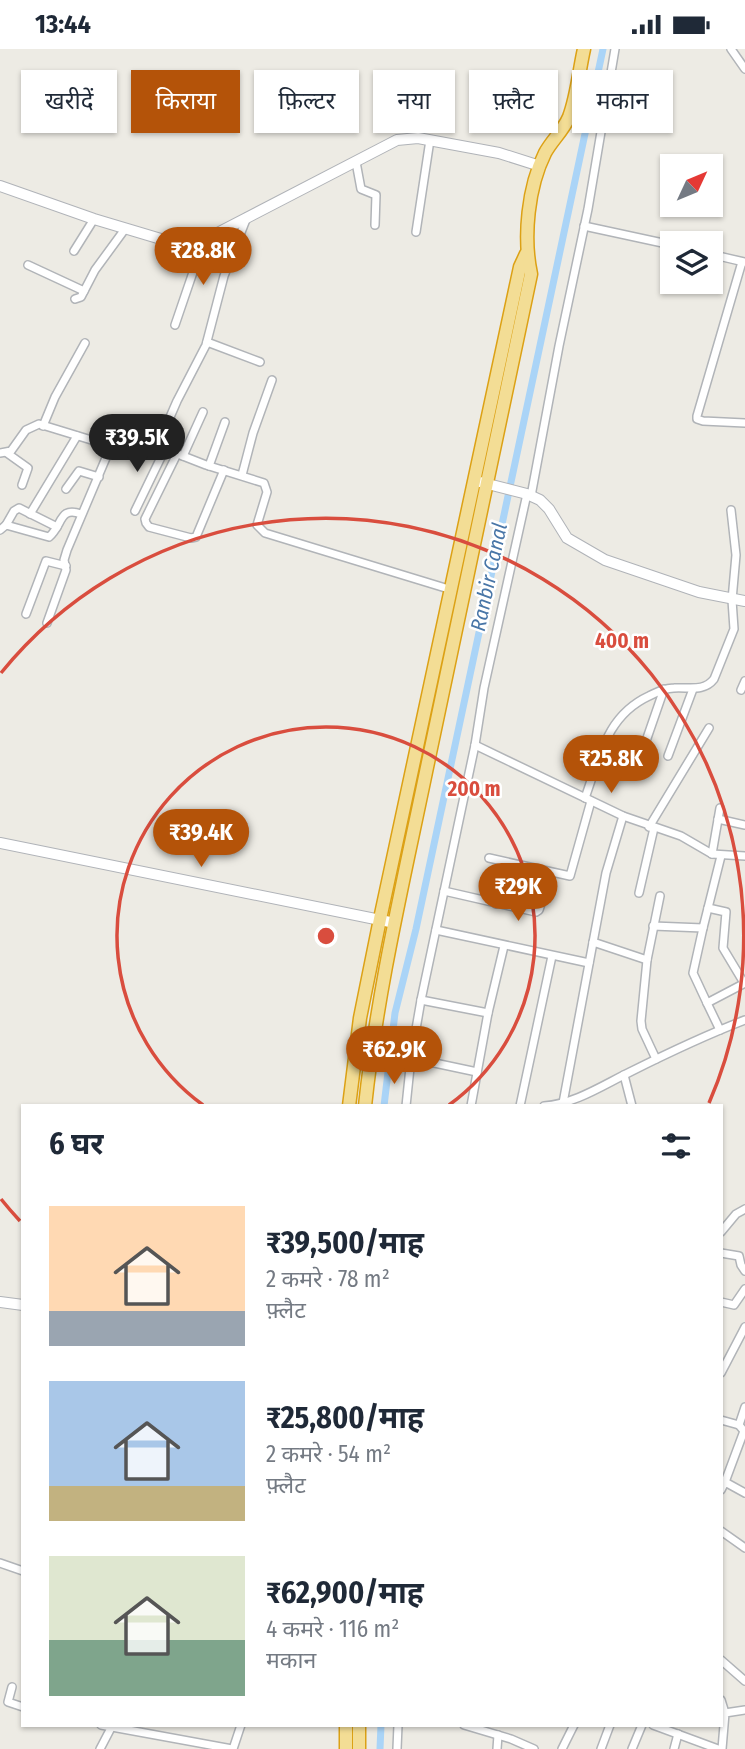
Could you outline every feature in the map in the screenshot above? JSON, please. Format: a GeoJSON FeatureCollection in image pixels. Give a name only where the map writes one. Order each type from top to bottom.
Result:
{"type":"FeatureCollection","features":[{"type":"Feature","properties":{"kind":"highway"},"geometry":{"type":"LineString","coordinates":[[365,1104],[376,1053],[382,983],[458,623],[480,482],[520,267],[526,253],[528,218],[540,166],[548,147],[568,117],[584,49]]}},
{"type":"Feature","properties":{"kind":"highway"},"geometry":{"type":"LineString","coordinates":[[349,1104],[360,1018],[419,729],[480,482]]}},
{"type":"Feature","properties":{"kind":"highway"},"geometry":{"type":"LineString","coordinates":[[346,1727],[346,1749]]}},
{"type":"Feature","properties":{"kind":"highway"},"geometry":{"type":"LineString","coordinates":[[359,1727],[359,1749]]}},
{"type":"Feature","properties":{"kind":"street"},"geometry":{"type":"LineString","coordinates":[[406,1104],[421,1000],[475,745],[484,688],[529,495],[584,226],[615,49]]}},
{"type":"Feature","properties":{"kind":"street"},"geometry":{"type":"LineString","coordinates":[[731,49],[745,69]]}},
{"type":"Feature","properties":{"kind":"street"},"geometry":{"type":"LineString","coordinates":[[0,186],[94,219],[171,242],[204,240],[397,140],[430,140],[499,153],[540,166]]}},
{"type":"Feature","properties":{"kind":"street"},"geometry":{"type":"LineString","coordinates":[[416,232],[430,140]]}},
{"type":"Feature","properties":{"kind":"street"},"geometry":{"type":"LineString","coordinates":[[355,162],[361,189],[376,195],[375,226]]}},
{"type":"Feature","properties":{"kind":"street"},"geometry":{"type":"LineString","coordinates":[[135,511],[177,401],[207,342],[224,276],[247,216]]}},
{"type":"Feature","properties":{"kind":"street"},"geometry":{"type":"LineString","coordinates":[[74,251],[94,219]]}},
{"type":"Feature","properties":{"kind":"street"},"geometry":{"type":"LineString","coordinates":[[584,226],[660,242]]}},
{"type":"Feature","properties":{"kind":"street"},"geometry":{"type":"LineString","coordinates":[[75,299],[80,297],[95,270],[125,229]]}},
{"type":"Feature","properties":{"kind":"street"},"geometry":{"type":"LineString","coordinates":[[175,325],[204,240]]}},
{"type":"Feature","properties":{"kind":"street"},"geometry":{"type":"LineString","coordinates":[[723,257],[744,262],[697,419],[745,423]]}},
{"type":"Feature","properties":{"kind":"street"},"geometry":{"type":"LineString","coordinates":[[28,265],[84,291]]}},
{"type":"Feature","properties":{"kind":"street"},"geometry":{"type":"LineString","coordinates":[[207,342],[260,362]]}},
{"type":"Feature","properties":{"kind":"street"},"geometry":{"type":"LineString","coordinates":[[43,425],[85,343]]}},
{"type":"Feature","properties":{"kind":"street"},"geometry":{"type":"LineString","coordinates":[[242,475],[253,433],[272,380]]}},
{"type":"Feature","properties":{"kind":"street"},"geometry":{"type":"LineString","coordinates":[[203,412],[145,519],[149,527],[196,537],[224,470]]}},
{"type":"Feature","properties":{"kind":"street"},"geometry":{"type":"LineString","coordinates":[[209,466],[225,422]]}},
{"type":"Feature","properties":{"kind":"street"},"geometry":{"type":"LineString","coordinates":[[22,485],[28,468],[4,453],[15,447],[30,427],[43,425],[111,446],[161,448],[209,466],[261,480],[267,486],[257,525],[265,533],[452,590]]}},
{"type":"Feature","properties":{"kind":"street"},"geometry":{"type":"LineString","coordinates":[[30,514],[77,436]]}},
{"type":"Feature","properties":{"kind":"street"},"geometry":{"type":"LineString","coordinates":[[47,623],[66,566],[64,560],[67,550],[111,446]]}},
{"type":"Feature","properties":{"kind":"street"},"geometry":{"type":"LineString","coordinates":[[66,489],[79,471],[99,477]]}},
{"type":"Feature","properties":{"kind":"street"},"geometry":{"type":"LineString","coordinates":[[480,482],[529,495],[549,509],[566,538],[605,560],[699,592],[745,601]]}},
{"type":"Feature","properties":{"kind":"street"},"geometry":{"type":"LineString","coordinates":[[58,527],[15,509],[3,527],[47,537],[51,536],[58,527],[69,511],[81,515]]}},
{"type":"Feature","properties":{"kind":"street"},"geometry":{"type":"LineString","coordinates":[[489,858],[569,877],[572,874],[605,743],[616,721],[635,703],[664,689],[693,689],[709,684],[714,679],[734,629],[732,600],[736,555],[731,510]]}},
{"type":"Feature","properties":{"kind":"street"},"geometry":{"type":"LineString","coordinates":[[26,614],[46,561],[66,566]]}},
{"type":"Feature","properties":{"kind":"street"},"geometry":{"type":"LineString","coordinates":[[741,690],[745,681]]}},
{"type":"Feature","properties":{"kind":"street"},"geometry":{"type":"LineString","coordinates":[[646,741],[664,689]]}},
{"type":"Feature","properties":{"kind":"street"},"geometry":{"type":"LineString","coordinates":[[668,756],[693,689]]}},
{"type":"Feature","properties":{"kind":"street"},"geometry":{"type":"LineString","coordinates":[[639,893],[652,828],[709,728]]}},
{"type":"Feature","properties":{"kind":"street"},"geometry":{"type":"LineString","coordinates":[[475,745],[623,816],[652,828],[675,833],[716,855],[745,856]]}},
{"type":"Feature","properties":{"kind":"street"},"geometry":{"type":"LineString","coordinates":[[720,808],[708,908],[693,973],[720,1030]]}},
{"type":"Feature","properties":{"kind":"street"},"geometry":{"type":"LineString","coordinates":[[563,1103],[606,873],[623,816]]}},
{"type":"Feature","properties":{"kind":"street"},"geometry":{"type":"LineString","coordinates":[[718,819],[745,825]]}},
{"type":"Feature","properties":{"kind":"street"},"geometry":{"type":"LineString","coordinates":[[0,843],[395,923]]}},
{"type":"Feature","properties":{"kind":"street"},"geometry":{"type":"LineString","coordinates":[[496,904],[507,863]]}},
{"type":"Feature","properties":{"kind":"street"},"geometry":{"type":"LineString","coordinates":[[444,891],[538,912],[551,873]]}},
{"type":"Feature","properties":{"kind":"street"},"geometry":{"type":"LineString","coordinates":[[656,1059],[641,1021],[647,960],[660,896]]}},
{"type":"Feature","properties":{"kind":"street"},"geometry":{"type":"LineString","coordinates":[[707,1003],[744,983],[723,948],[726,912],[708,908]]}},
{"type":"Feature","properties":{"kind":"street"},"geometry":{"type":"LineString","coordinates":[[653,926],[703,928]]}},
{"type":"Feature","properties":{"kind":"street"},"geometry":{"type":"LineString","coordinates":[[436,930],[589,963]]}},
{"type":"Feature","properties":{"kind":"street"},"geometry":{"type":"LineString","coordinates":[[593,942],[647,960]]}},
{"type":"Feature","properties":{"kind":"street"},"geometry":{"type":"LineString","coordinates":[[471,1104],[488,1013],[504,946]]}},
{"type":"Feature","properties":{"kind":"street"},"geometry":{"type":"LineString","coordinates":[[520,1104],[552,956]]}},
{"type":"Feature","properties":{"kind":"street"},"geometry":{"type":"LineString","coordinates":[[421,1000],[488,1013]]}},
{"type":"Feature","properties":{"kind":"street"},"geometry":{"type":"LineString","coordinates":[[557,1104],[745,1020]]}},
{"type":"Feature","properties":{"kind":"street"},"geometry":{"type":"LineString","coordinates":[[376,1053],[477,1072]]}},
{"type":"Feature","properties":{"kind":"street"},"geometry":{"type":"LineString","coordinates":[[624,1075],[631,1104]]}},
{"type":"Feature","properties":{"kind":"street"},"geometry":{"type":"LineString","coordinates":[[723,1229],[736,1214],[745,1209]]}},
{"type":"Feature","properties":{"kind":"street"},"geometry":{"type":"LineString","coordinates":[[723,1253],[739,1256],[745,1271]]}},
{"type":"Feature","properties":{"kind":"street"},"geometry":{"type":"LineString","coordinates":[[723,1302],[734,1305],[745,1289]]}},
{"type":"Feature","properties":{"kind":"street"},"geometry":{"type":"LineString","coordinates":[[0,1302],[21,1305]]}},
{"type":"Feature","properties":{"kind":"street"},"geometry":{"type":"LineString","coordinates":[[723,1369],[745,1327]]}},
{"type":"Feature","properties":{"kind":"street"},"geometry":{"type":"LineString","coordinates":[[739,1426],[745,1407]]}},
{"type":"Feature","properties":{"kind":"street"},"geometry":{"type":"LineString","coordinates":[[723,1421],[739,1426],[744,1432],[723,1486],[745,1493]]}},
{"type":"Feature","properties":{"kind":"street"},"geometry":{"type":"LineString","coordinates":[[723,1532],[745,1548]]}},
{"type":"Feature","properties":{"kind":"street"},"geometry":{"type":"LineString","coordinates":[[0,1563],[21,1569]]}},
{"type":"Feature","properties":{"kind":"street"},"geometry":{"type":"LineString","coordinates":[[723,1662],[745,1681]]}},
{"type":"Feature","properties":{"kind":"street"},"geometry":{"type":"LineString","coordinates":[[12,1687],[8,1702],[21,1706]]}},
{"type":"Feature","properties":{"kind":"street"},"geometry":{"type":"LineString","coordinates":[[659,1727],[720,1749],[725,1713],[723,1706]]}},
{"type":"Feature","properties":{"kind":"street"},"geometry":{"type":"LineString","coordinates":[[725,1713],[745,1710]]}},
{"type":"Feature","properties":{"kind":"street"},"geometry":{"type":"LineString","coordinates":[[108,1727],[233,1749],[240,1727]]}},
{"type":"Feature","properties":{"kind":"street"},"geometry":{"type":"LineString","coordinates":[[397,1749],[398,1727]]}},
{"type":"Feature","properties":{"kind":"street"},"geometry":{"type":"LineString","coordinates":[[471,1727],[534,1749]]}},
{"type":"Feature","properties":{"kind":"street"},"geometry":{"type":"LineString","coordinates":[[562,1749],[572,1727]]}},
{"type":"Feature","properties":{"kind":"street"},"geometry":{"type":"LineString","coordinates":[[601,1749],[609,1727]]}},
{"type":"Feature","properties":{"kind":"street"},"geometry":{"type":"LineString","coordinates":[[632,1749],[641,1727]]}},
{"type":"Feature","properties":{"kind":"street"},"geometry":{"type":"LineString","coordinates":[[100,1749],[111,1728]]}},
{"type":"Feature","properties":{"kind":"street"},"geometry":{"type":"LineString","coordinates":[[674,1749],[678,1734]]}},
{"type":"Feature","properties":{"kind":"street"},"geometry":{"type":"LineString","coordinates":[[497,1749],[498,1735]]}},
{"type":"Feature","properties":{"kind":"waterway","name":"Ranbir Canal"},"geometry":{"type":"LineString","coordinates":[[384,1104],[395,1013],[416,929],[603,49]]}},
{"type":"Feature","properties":{"kind":"waterway","name":"Ranbir Canal"},"geometry":{"type":"LineString","coordinates":[[380,1749],[381,1727]]}}]}
